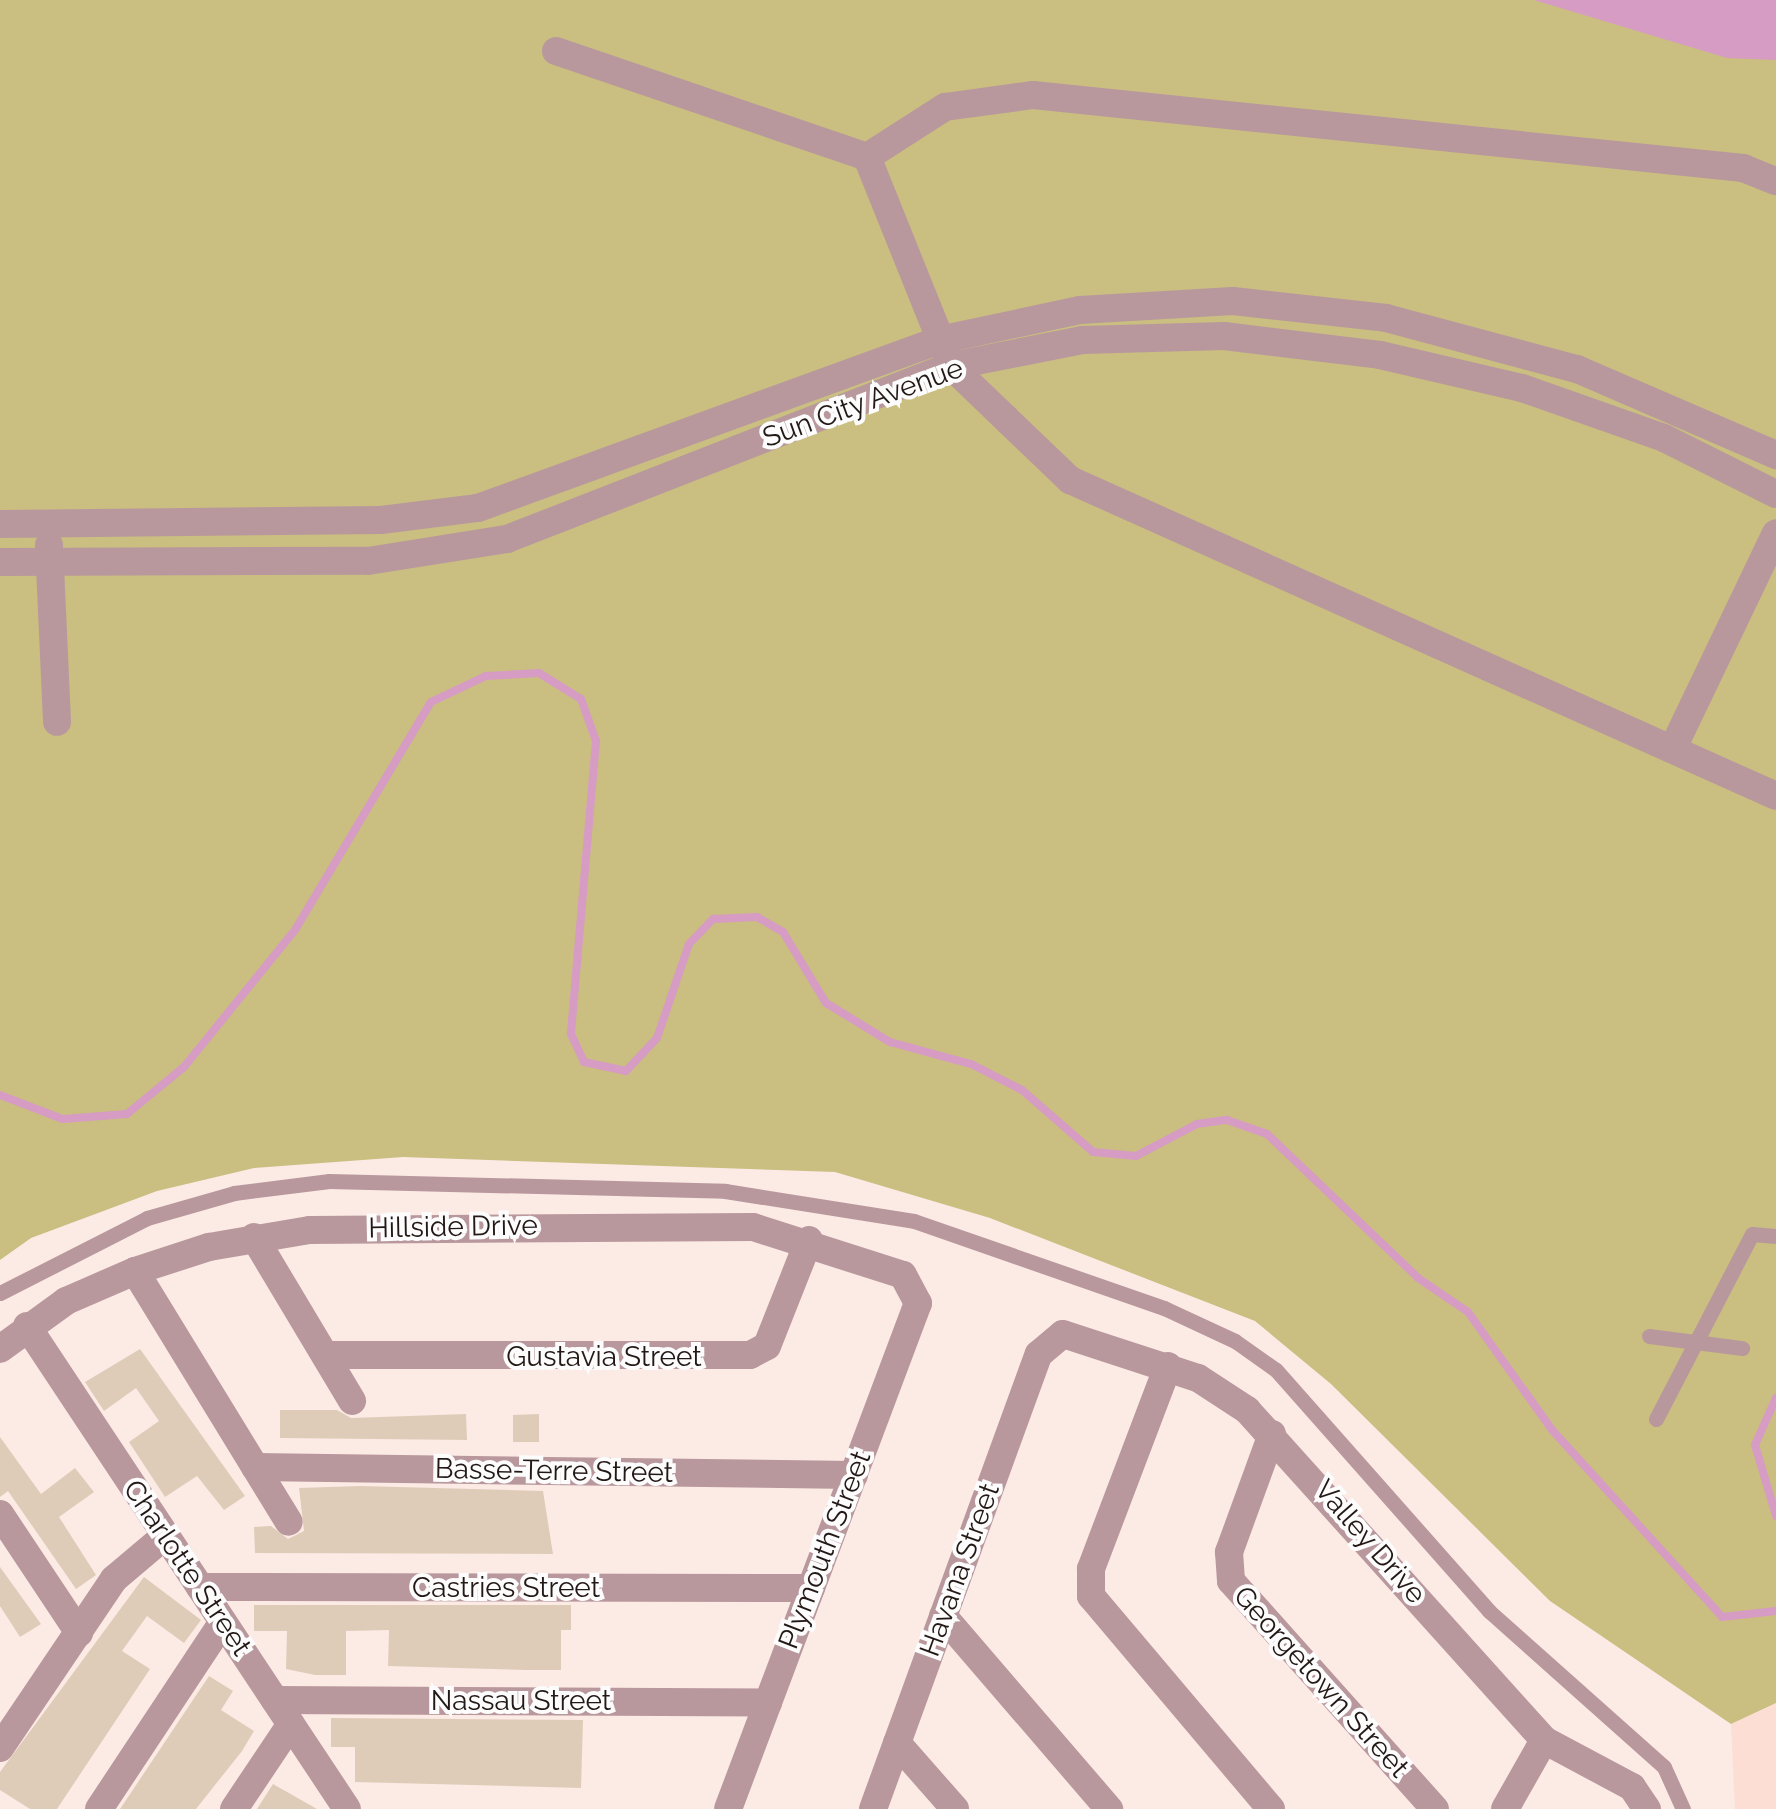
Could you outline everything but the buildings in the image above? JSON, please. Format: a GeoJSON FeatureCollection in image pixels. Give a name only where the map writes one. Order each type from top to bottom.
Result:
{"type":"FeatureCollection","features":[{"type":"Feature","properties":{"kind":"street"},"geometry":{"type":"LineString","coordinates":[[556,51],[848,144],[867,157],[890,197],[939,340],[952,366],[1070,480],[1776,796]]}},
{"type":"Feature","properties":{"kind":"street"},"geometry":{"type":"LineString","coordinates":[[867,157],[945,107],[1034,95],[1743,168],[1776,181]]}},
{"type":"Feature","properties":{"kind":"street","name":"Sun City Avenue"},"geometry":{"type":"LineString","coordinates":[[0,524],[381,520],[478,508],[939,340],[1080,310],[1233,301],[1386,318],[1578,369],[1776,455]]}},
{"type":"Feature","properties":{"kind":"street","name":"Sun City Avenue"},"geometry":{"type":"LineString","coordinates":[[0,562],[368,562],[506,539],[952,366],[1118,339],[1224,336],[1380,354],[1522,388],[1664,438],[1776,494]]}},
{"type":"Feature","properties":{"kind":"street"},"geometry":{"type":"LineString","coordinates":[[48,523],[57,722]]}},
{"type":"Feature","properties":{"kind":"street"},"geometry":{"type":"LineString","coordinates":[[1673,748],[1776,533]]}},
{"type":"Feature","properties":{"kind":"street","name":"Hillside Drive"},"geometry":{"type":"LineString","coordinates":[[0,1348],[27,1326],[134,1270],[254,1237],[429,1226],[723,1225],[809,1240],[903,1275],[917,1291]]}},
{"type":"Feature","properties":{"kind":"street"},"geometry":{"type":"LineString","coordinates":[[254,1237],[352,1401]]}},
{"type":"Feature","properties":{"kind":"street","name":"Gustavia Street"},"geometry":{"type":"LineString","coordinates":[[325,1355],[750,1355],[767,1346],[809,1240]]}},
{"type":"Feature","properties":{"kind":"street"},"geometry":{"type":"LineString","coordinates":[[134,1270],[289,1522]]}},
{"type":"Feature","properties":{"kind":"street","name":"Plymouth Street"},"geometry":{"type":"LineString","coordinates":[[728,1809],[854,1475],[917,1291]]}},
{"type":"Feature","properties":{"kind":"street","name":"Charlotte Street"},"geometry":{"type":"LineString","coordinates":[[27,1326],[347,1809]]}},
{"type":"Feature","properties":{"kind":"street","name":"Valley Drive"},"geometry":{"type":"LineString","coordinates":[[1054,1336],[1081,1336],[1168,1366],[1222,1392],[1272,1434],[1544,1740],[1632,1787],[1647,1809]]}},
{"type":"Feature","properties":{"kind":"street","name":"Havana Street"},"geometry":{"type":"LineString","coordinates":[[873,1809],[1039,1354],[1054,1336]]}},
{"type":"Feature","properties":{"kind":"street"},"geometry":{"type":"LineString","coordinates":[[1168,1366],[1091,1569],[1092,1596],[1272,1809]]}},
{"type":"Feature","properties":{"kind":"street","name":"Georgetown Street"},"geometry":{"type":"LineString","coordinates":[[1272,1434],[1229,1552],[1231,1582],[1435,1809]]}},
{"type":"Feature","properties":{"kind":"street","name":"Basse-Terre Street"},"geometry":{"type":"LineString","coordinates":[[255,1468],[854,1475]]}},
{"type":"Feature","properties":{"kind":"street"},"geometry":{"type":"LineString","coordinates":[[0,1514],[78,1632]]}},
{"type":"Feature","properties":{"kind":"street"},"geometry":{"type":"LineString","coordinates":[[1,1742],[131,1558],[166,1535]]}},
{"type":"Feature","properties":{"kind":"street","name":"Castries Street"},"geometry":{"type":"LineString","coordinates":[[200,1587],[811,1588]]}},
{"type":"Feature","properties":{"kind":"street"},"geometry":{"type":"LineString","coordinates":[[943,1616],[1109,1809]]}},
{"type":"Feature","properties":{"kind":"street"},"geometry":{"type":"LineString","coordinates":[[98,1809],[223,1622]]}},
{"type":"Feature","properties":{"kind":"street","name":"Nassau Street"},"geometry":{"type":"LineString","coordinates":[[283,1712],[768,1703]]}},
{"type":"Feature","properties":{"kind":"street"},"geometry":{"type":"LineString","coordinates":[[234,1809],[283,1712]]}},
{"type":"Feature","properties":{"kind":"street"},"geometry":{"type":"LineString","coordinates":[[1505,1809],[1544,1740]]}},
{"type":"Feature","properties":{"kind":"street"},"geometry":{"type":"LineString","coordinates":[[897,1743],[955,1809]]}},
{"type":"Feature","properties":{"kind":"lane"},"geometry":{"type":"LineString","coordinates":[[0,1293],[147,1218],[234,1193],[329,1181],[725,1191],[914,1221],[1164,1308],[1276,1370],[1489,1611],[1664,1767],[1683,1809]]}},
{"type":"Feature","properties":{"kind":"lane"},"geometry":{"type":"LineString","coordinates":[[1656,1419],[1752,1234],[1776,1236]]}},
{"type":"Feature","properties":{"kind":"lane"},"geometry":{"type":"LineString","coordinates":[[1649,1336],[1696,1338],[1742,1348]]}},
{"type":"Feature","properties":{"kind":"shaded area"},"geometry":{"type":"Polygon","coordinates":[[[0,0],[1776,0],[1776,1703],[1731,1724],[1550,1601],[1331,1384],[1255,1321],[990,1218],[835,1172],[403,1157],[254,1168],[157,1191],[31,1238],[0,1260],[0,0]]]}},
{"type":"Feature","properties":{"kind":"shaded area"},"geometry":{"type":"Polygon","coordinates":[[[1534,0],[1776,0],[1776,60],[1727,58],[1534,0]]]}},
{"type":"Feature","properties":{"kind":"shaded area"},"geometry":{"type":"Polygon","coordinates":[[[1776,1703],[1776,1809],[1735,1809],[1731,1724],[1776,1703]]]}},
{"type":"Feature","properties":{"kind":"waterway"},"geometry":{"type":"LineString","coordinates":[[0,1095],[63,1119],[127,1114],[184,1067],[295,930],[431,702],[486,676],[539,673],[581,699],[596,741],[571,1034],[584,1062],[626,1071],[657,1038],[689,944],[713,919],[757,917],[783,932],[826,1003],[890,1042],[971,1064],[1022,1090],[1093,1152],[1136,1156],[1197,1124],[1227,1120],[1267,1134],[1418,1278],[1468,1312],[1553,1431],[1722,1617],[1776,1611]]}},
{"type":"Feature","properties":{"kind":"waterway"},"geometry":{"type":"LineString","coordinates":[[1776,1398],[1755,1445],[1776,1516]]}}]}
